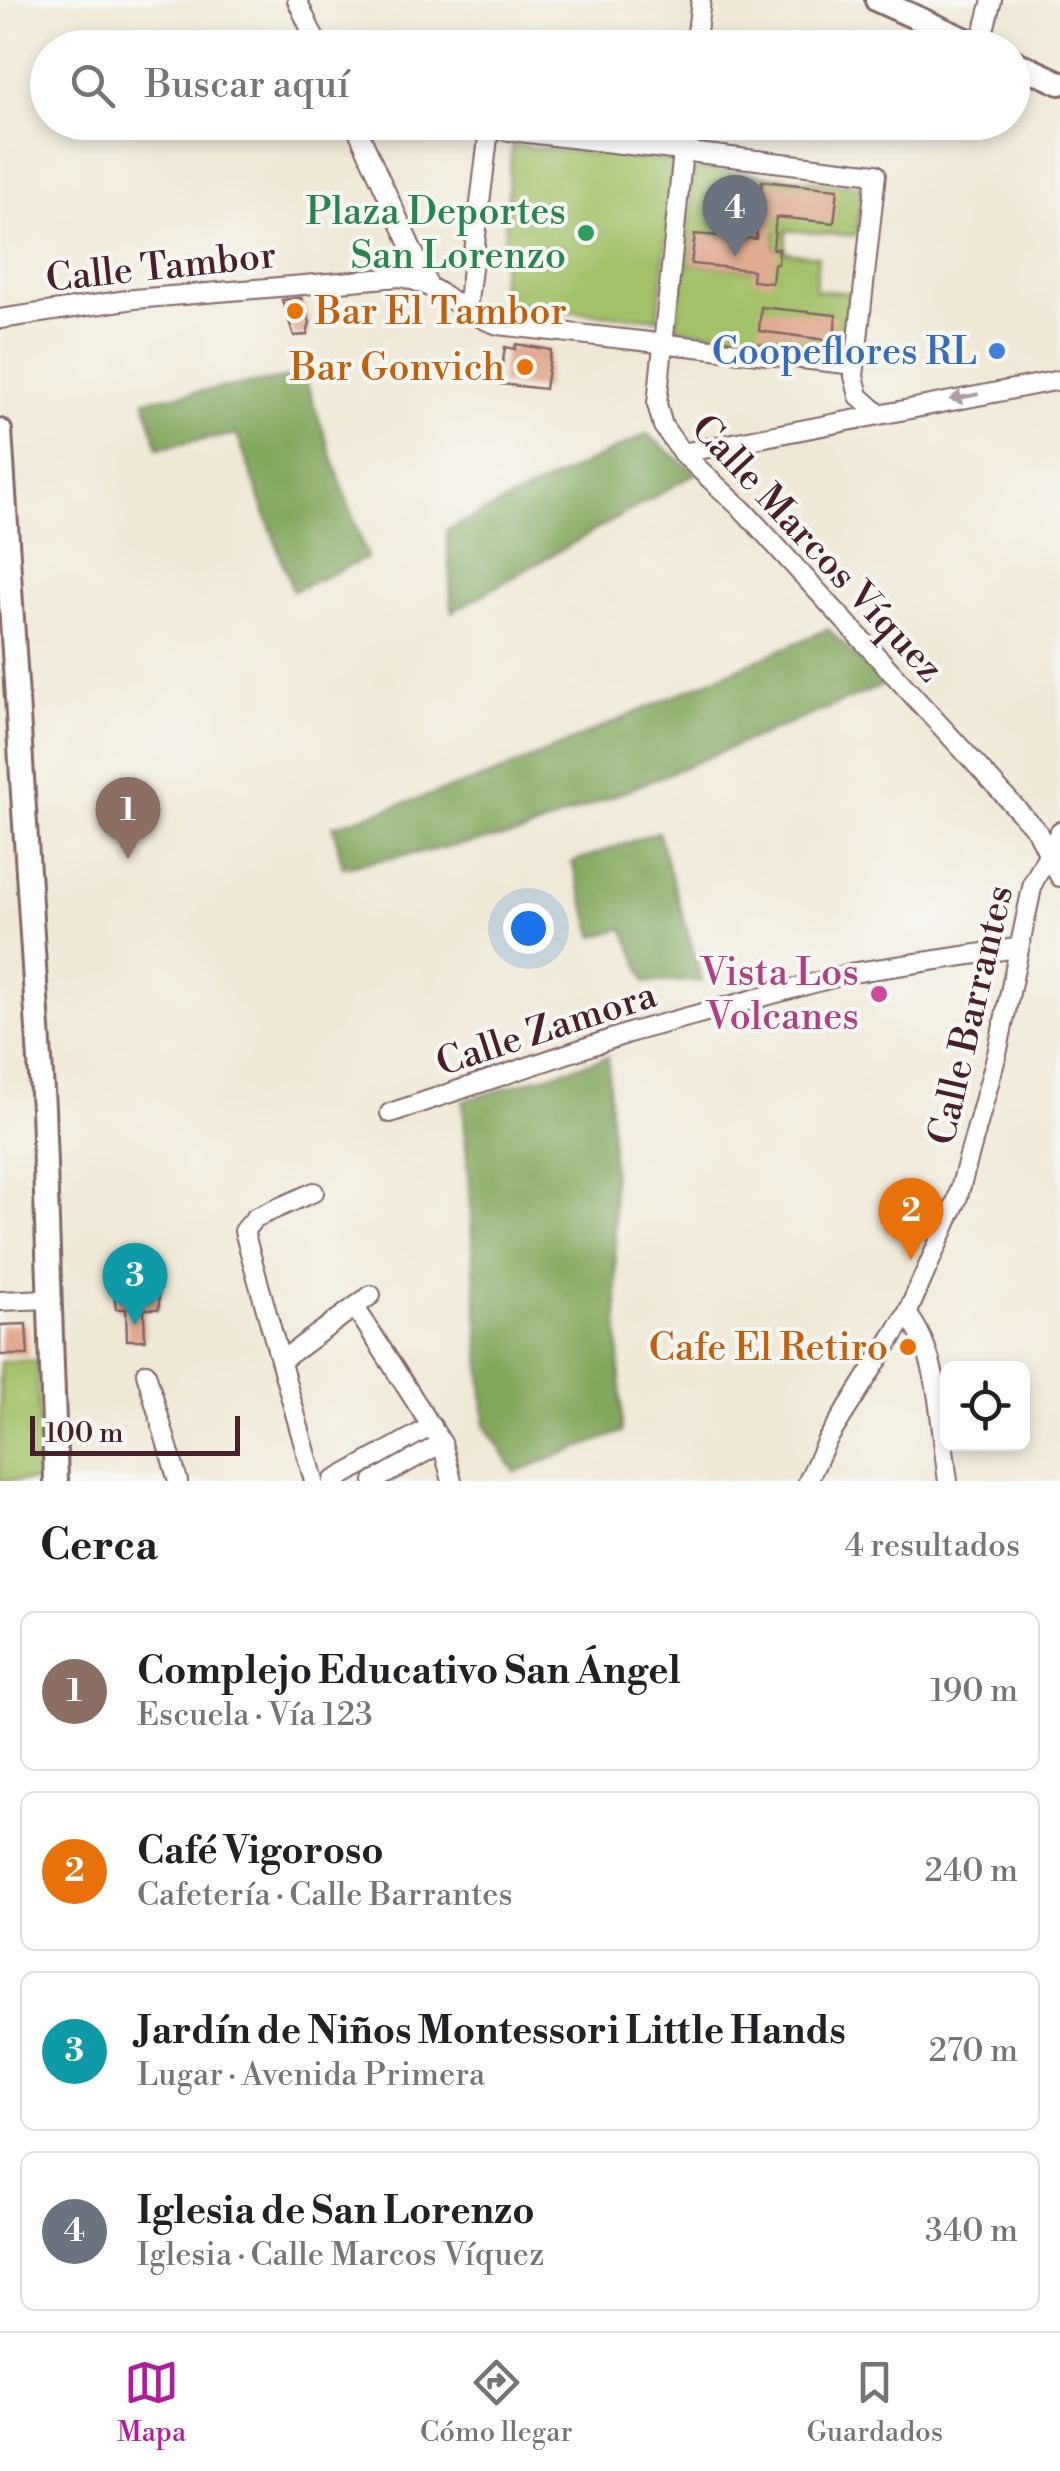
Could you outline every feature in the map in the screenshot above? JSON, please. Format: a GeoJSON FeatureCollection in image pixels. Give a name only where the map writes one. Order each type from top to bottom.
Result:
{"type":"FeatureCollection","features":[{"type":"Feature","properties":{"kind":"main road"},"geometry":{"type":"LineString","coordinates":[[877,0],[945,30]]}},
{"type":"Feature","properties":{"kind":"main road"},"geometry":{"type":"LineString","coordinates":[[1030,69],[1060,83]]}},
{"type":"Feature","properties":{"kind":"main road"},"geometry":{"type":"LineString","coordinates":[[0,432],[43,1108],[56,1481]]}},
{"type":"Feature","properties":{"kind":"street"},"geometry":{"type":"LineString","coordinates":[[297,0],[311,30]]}},
{"type":"Feature","properties":{"kind":"street"},"geometry":{"type":"LineString","coordinates":[[697,30],[700,0]]}},
{"type":"Feature","properties":{"kind":"street"},"geometry":{"type":"LineString","coordinates":[[985,30],[992,0]]}},
{"type":"Feature","properties":{"kind":"street"},"geometry":{"type":"LineString","coordinates":[[362,140],[427,282]]}},
{"type":"Feature","properties":{"kind":"street"},"geometry":{"type":"LineString","coordinates":[[466,309],[488,140]]}},
{"type":"Feature","properties":{"kind":"street"},"geometry":{"type":"LineString","coordinates":[[587,140],[876,174],[855,364],[860,396],[878,413]]}},
{"type":"Feature","properties":{"kind":"street","name":"Calle Marcos Víquez"},"geometry":{"type":"LineString","coordinates":[[685,140],[659,415],[682,453],[744,511],[1037,831],[1060,877]]}},
{"type":"Feature","properties":{"kind":"street","name":"Calle Tambor"},"geometry":{"type":"LineString","coordinates":[[0,320],[134,298],[400,276],[427,282],[498,325],[855,364]]}},
{"type":"Feature","properties":{"kind":"street"},"geometry":{"type":"LineString","coordinates":[[682,453],[1060,380]]}},
{"type":"Feature","properties":{"kind":"street","name":"Calle Barrantes"},"geometry":{"type":"LineString","coordinates":[[808,1481],[826,1442],[907,1314],[957,1200],[975,1145],[1033,883],[1060,831]]}},
{"type":"Feature","properties":{"kind":"street","name":"Calle Zamora"},"geometry":{"type":"LineString","coordinates":[[390,1113],[632,1032],[851,973],[1016,948]]}},
{"type":"Feature","properties":{"kind":"street"},"geometry":{"type":"LineString","coordinates":[[314,1192],[255,1218],[244,1231],[314,1481]]}},
{"type":"Feature","properties":{"kind":"street"},"geometry":{"type":"LineString","coordinates":[[0,1301],[50,1299]]}},
{"type":"Feature","properties":{"kind":"street"},"geometry":{"type":"LineString","coordinates":[[282,1360],[363,1301],[442,1443],[452,1481]]}},
{"type":"Feature","properties":{"kind":"street"},"geometry":{"type":"LineString","coordinates":[[907,1314],[916,1324],[931,1372],[948,1481]]}},
{"type":"Feature","properties":{"kind":"street"},"geometry":{"type":"LineString","coordinates":[[146,1374],[178,1481]]}},
{"type":"Feature","properties":{"kind":"street"},"geometry":{"type":"LineString","coordinates":[[332,1481],[432,1426]]}},
{"type":"Feature","properties":{"kind":"street"},"geometry":{"type":"LineString","coordinates":[[374,1481],[442,1443]]}},
{"type":"Feature","properties":{"kind":"green space","name":"Plaza Deportes San Lorenzo"},"geometry":{"type":"Polygon","coordinates":[[[512,145],[675,162],[658,319],[499,305],[512,145]]]}},
{"type":"Feature","properties":{"kind":"green space"},"geometry":{"type":"Polygon","coordinates":[[[695,168],[861,186],[856,236],[786,230],[785,252],[818,256],[815,290],[849,293],[843,350],[676,328],[695,168]],[[757,229],[756,239],[696,234],[691,264],[753,270],[774,264],[778,249],[773,249],[775,231],[757,229]]]}},
{"type":"Feature","properties":{"kind":"green space"},"geometry":{"type":"Polygon","coordinates":[[[291,377],[294,382],[305,378],[367,558],[293,591],[237,434],[158,448],[145,400],[291,377]]]}},
{"type":"Feature","properties":{"kind":"green space"},"geometry":{"type":"Polygon","coordinates":[[[647,434],[696,473],[452,612],[447,530],[647,434]]]}},
{"type":"Feature","properties":{"kind":"green space"},"geometry":{"type":"Polygon","coordinates":[[[828,629],[884,685],[523,833],[343,867],[333,826],[493,775],[828,629]]]}},
{"type":"Feature","properties":{"kind":"green space"},"geometry":{"type":"Polygon","coordinates":[[[658,832],[702,981],[646,982],[624,928],[595,937],[572,862],[658,832]]]}},
{"type":"Feature","properties":{"kind":"green space"},"geometry":{"type":"Polygon","coordinates":[[[608,1057],[622,1432],[515,1472],[485,1426],[463,1101],[608,1057]]]}},
{"type":"Feature","properties":{"kind":"green space"},"geometry":{"type":"Polygon","coordinates":[[[37,1360],[41,1481],[0,1481],[0,1362],[37,1360]]]}},
{"type":"Feature","properties":{"kind":"building"},"geometry":{"type":"Polygon","coordinates":[[[762,181],[838,189],[834,223],[776,217],[773,249],[779,249],[772,283],[752,281],[753,270],[691,264],[695,234],[756,239],[762,181]]]}},
{"type":"Feature","properties":{"kind":"building","name":"Bar El Tambor"},"geometry":{"type":"Polygon","coordinates":[[[301,298],[310,322],[307,335],[294,336],[282,300],[301,298]]]}},
{"type":"Feature","properties":{"kind":"building"},"geometry":{"type":"Polygon","coordinates":[[[761,307],[836,315],[834,341],[759,331],[761,307]]]}},
{"type":"Feature","properties":{"kind":"building","name":"Bar Gonvich"},"geometry":{"type":"Polygon","coordinates":[[[516,344],[551,350],[545,389],[500,384],[505,347],[515,349],[516,344]]]}},
{"type":"Feature","properties":{"kind":"building"},"geometry":{"type":"Polygon","coordinates":[[[114,1295],[159,1295],[159,1309],[144,1309],[145,1340],[127,1340],[126,1309],[116,1309],[114,1295]]]}},
{"type":"Feature","properties":{"kind":"building"},"geometry":{"type":"Polygon","coordinates":[[[26,1324],[28,1355],[0,1355],[0,1325],[26,1324]]]}},
{"type":"Feature","properties":{"kind":"place","name":"Plaza Deportes San Lorenzo"},"geometry":{"type":"Point","coordinates":[586,233]}},
{"type":"Feature","properties":{"kind":"place","name":"Iglesia de San Lorenzo"},"geometry":{"type":"Point","coordinates":[735,257]}},
{"type":"Feature","properties":{"kind":"place","name":"Bar El Tambor"},"geometry":{"type":"Point","coordinates":[295,311]}},
{"type":"Feature","properties":{"kind":"place","name":"Coopeflores RL"},"geometry":{"type":"Point","coordinates":[997,351]}},
{"type":"Feature","properties":{"kind":"place","name":"Bar Gonvich"},"geometry":{"type":"Point","coordinates":[525,367]}},
{"type":"Feature","properties":{"kind":"place","name":"Complejo Educativo San Ángel"},"geometry":{"type":"Point","coordinates":[128,859]}},
{"type":"Feature","properties":{"kind":"place","name":"Vista Los Volcanes"},"geometry":{"type":"Point","coordinates":[879,994]}},
{"type":"Feature","properties":{"kind":"place","name":"Café Vigoroso"},"geometry":{"type":"Point","coordinates":[911,1260]}},
{"type":"Feature","properties":{"kind":"place","name":"Jardín de Niños Montessori Little Hands"},"geometry":{"type":"Point","coordinates":[135,1325]}},
{"type":"Feature","properties":{"kind":"place","name":"Cafe El Retiro"},"geometry":{"type":"Point","coordinates":[908,1347]}}]}
